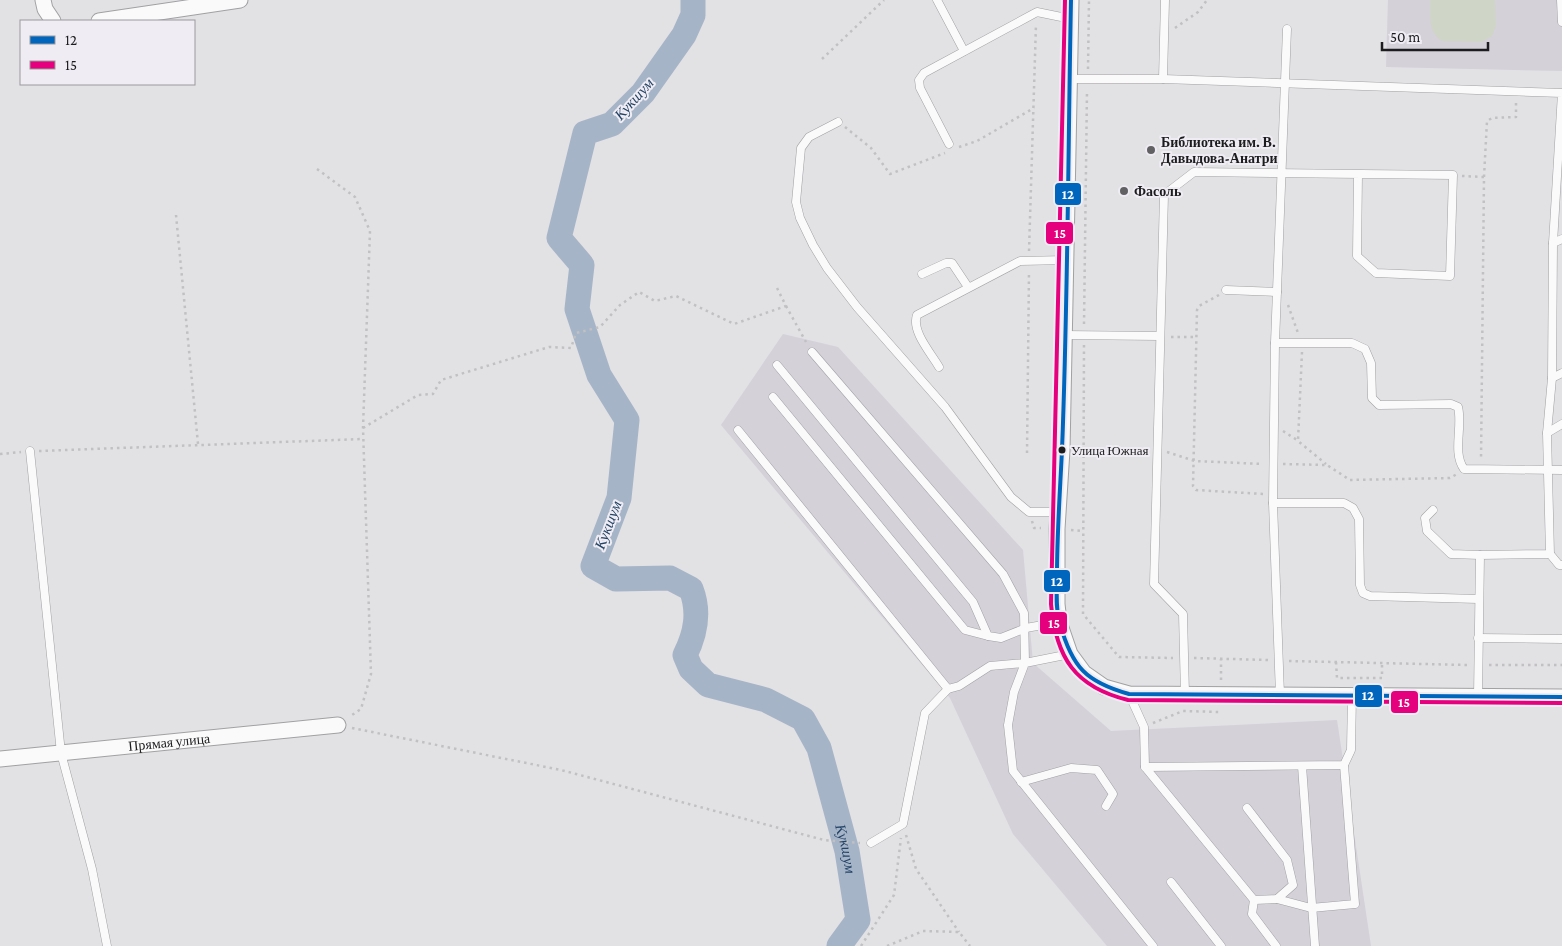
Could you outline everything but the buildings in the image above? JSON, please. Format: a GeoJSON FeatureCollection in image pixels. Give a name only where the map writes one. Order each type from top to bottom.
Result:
{"type":"FeatureCollection","features":[{"type":"Feature","properties":{"kind":"street"},"geometry":{"type":"LineString","coordinates":[[43,0],[45,10],[52,20]]}},
{"type":"Feature","properties":{"kind":"street"},"geometry":{"type":"LineString","coordinates":[[105,20],[240,0]]}},
{"type":"Feature","properties":{"kind":"street"},"geometry":{"type":"LineString","coordinates":[[1070,0],[1066,260],[1057,538],[1059,622],[1070,654],[1084,673],[1104,687],[1129,694],[1562,697]]}},
{"type":"Feature","properties":{"kind":"street","name":"Прямая улица"},"geometry":{"type":"LineString","coordinates":[[0,759],[338,725]]}},
{"type":"Feature","properties":{"kind":"lane"},"geometry":{"type":"LineString","coordinates":[[937,0],[964,51]]}},
{"type":"Feature","properties":{"kind":"lane"},"geometry":{"type":"LineString","coordinates":[[1163,79],[1165,0]]}},
{"type":"Feature","properties":{"kind":"lane"},"geometry":{"type":"LineString","coordinates":[[1562,0],[1562,22]]}},
{"type":"Feature","properties":{"kind":"lane"},"geometry":{"type":"LineString","coordinates":[[949,144],[920,88],[919,80],[924,72],[1037,12],[1071,19]]}},
{"type":"Feature","properties":{"kind":"lane"},"geometry":{"type":"LineString","coordinates":[[1280,695],[1273,495],[1275,343],[1288,29]]}},
{"type":"Feature","properties":{"kind":"lane"},"geometry":{"type":"LineString","coordinates":[[1070,79],[1163,79],[1562,93],[1553,244],[1552,378],[1547,433],[1550,554],[1559,565],[1562,565]]}},
{"type":"Feature","properties":{"kind":"lane"},"geometry":{"type":"LineString","coordinates":[[838,122],[809,137],[801,148],[796,202],[800,218],[813,245],[827,268],[857,307],[944,407],[1011,497],[1029,512],[1058,512]]}},
{"type":"Feature","properties":{"kind":"lane"},"geometry":{"type":"LineString","coordinates":[[1185,694],[1183,614],[1154,584],[1164,195],[1194,172],[1453,175],[1450,276],[1376,273],[1357,256],[1358,174]]}},
{"type":"Feature","properties":{"kind":"lane"},"geometry":{"type":"LineString","coordinates":[[1553,244],[1562,239]]}},
{"type":"Feature","properties":{"kind":"lane"},"geometry":{"type":"LineString","coordinates":[[939,367],[916,329],[915,321],[917,315],[926,308],[1012,264],[1029,259],[1066,260]]}},
{"type":"Feature","properties":{"kind":"lane"},"geometry":{"type":"LineString","coordinates":[[922,274],[946,263],[952,263],[968,286]]}},
{"type":"Feature","properties":{"kind":"lane"},"geometry":{"type":"LineString","coordinates":[[1226,290],[1277,292]]}},
{"type":"Feature","properties":{"kind":"lane"},"geometry":{"type":"LineString","coordinates":[[1064,335],[1160,336]]}},
{"type":"Feature","properties":{"kind":"lane"},"geometry":{"type":"LineString","coordinates":[[1275,343],[1352,343],[1365,349],[1371,363],[1372,398],[1379,405],[1451,404],[1458,407],[1460,416],[1459,462],[1464,469],[1562,470]]}},
{"type":"Feature","properties":{"kind":"lane"},"geometry":{"type":"LineString","coordinates":[[812,352],[1003,574],[1024,613],[1026,628],[1025,664],[1014,692],[1008,724],[1013,771],[1153,946]]}},
{"type":"Feature","properties":{"kind":"lane"},"geometry":{"type":"LineString","coordinates":[[777,365],[974,602],[988,636]]}},
{"type":"Feature","properties":{"kind":"lane"},"geometry":{"type":"LineString","coordinates":[[1552,378],[1562,373]]}},
{"type":"Feature","properties":{"kind":"lane"},"geometry":{"type":"LineString","coordinates":[[773,397],[965,630],[1001,638],[1026,628],[1059,622]]}},
{"type":"Feature","properties":{"kind":"lane"},"geometry":{"type":"LineString","coordinates":[[1547,433],[1562,424]]}},
{"type":"Feature","properties":{"kind":"lane"},"geometry":{"type":"LineString","coordinates":[[738,430],[948,690]]}},
{"type":"Feature","properties":{"kind":"lane"},"geometry":{"type":"LineString","coordinates":[[30,452],[61,753],[92,869],[107,946]]}},
{"type":"Feature","properties":{"kind":"lane"},"geometry":{"type":"LineString","coordinates":[[1273,504],[1344,503],[1353,508],[1359,519],[1360,585],[1363,592],[1370,596],[1478,599]]}},
{"type":"Feature","properties":{"kind":"lane"},"geometry":{"type":"LineString","coordinates":[[1433,510],[1425,518],[1427,531],[1450,554],[1550,554]]}},
{"type":"Feature","properties":{"kind":"lane"},"geometry":{"type":"LineString","coordinates":[[1478,696],[1480,555]]}},
{"type":"Feature","properties":{"kind":"lane"},"geometry":{"type":"LineString","coordinates":[[1478,638],[1562,639]]}},
{"type":"Feature","properties":{"kind":"lane"},"geometry":{"type":"LineString","coordinates":[[871,843],[903,824],[925,713],[948,690],[959,686],[990,666],[1025,664],[1070,654]]}},
{"type":"Feature","properties":{"kind":"lane"},"geometry":{"type":"LineString","coordinates":[[1129,694],[1144,727],[1145,767],[1254,900],[1252,914],[1276,946]]}},
{"type":"Feature","properties":{"kind":"lane"},"geometry":{"type":"LineString","coordinates":[[1254,900],[1277,899],[1311,908],[1355,904],[1344,765],[1351,750],[1352,696]]}},
{"type":"Feature","properties":{"kind":"lane"},"geometry":{"type":"LineString","coordinates":[[1145,767],[1344,765]]}},
{"type":"Feature","properties":{"kind":"lane"},"geometry":{"type":"LineString","coordinates":[[1302,766],[1315,946]]}},
{"type":"Feature","properties":{"kind":"lane"},"geometry":{"type":"LineString","coordinates":[[1022,782],[1071,768],[1097,770],[1114,794],[1106,806]]}},
{"type":"Feature","properties":{"kind":"lane"},"geometry":{"type":"LineString","coordinates":[[1247,808],[1287,860],[1293,885],[1277,899]]}},
{"type":"Feature","properties":{"kind":"lane"},"geometry":{"type":"LineString","coordinates":[[1171,882],[1221,946]]}},
{"type":"Feature","properties":{"kind":"path"},"geometry":{"type":"LineString","coordinates":[[822,59],[884,0]]}},
{"type":"Feature","properties":{"kind":"path"},"geometry":{"type":"LineString","coordinates":[[1089,0],[1082,531],[1083,614],[1119,656],[1562,666]]}},
{"type":"Feature","properties":{"kind":"path"},"geometry":{"type":"LineString","coordinates":[[1164,36],[1198,12],[1207,0]]}},
{"type":"Feature","properties":{"kind":"path"},"geometry":{"type":"LineString","coordinates":[[1027,453],[1029,259],[1037,12]]}},
{"type":"Feature","properties":{"kind":"path"},"geometry":{"type":"LineString","coordinates":[[1480,469],[1484,177],[1487,121],[1492,118],[1516,117],[1516,91]]}},
{"type":"Feature","properties":{"kind":"path"},"geometry":{"type":"LineString","coordinates":[[838,122],[871,148],[890,174],[977,141],[1034,107]]}},
{"type":"Feature","properties":{"kind":"path"},"geometry":{"type":"LineString","coordinates":[[317,169],[356,197],[370,231],[363,428],[371,674],[361,710],[338,725]]}},
{"type":"Feature","properties":{"kind":"path"},"geometry":{"type":"LineString","coordinates":[[1453,175],[1484,177]]}},
{"type":"Feature","properties":{"kind":"path"},"geometry":{"type":"LineString","coordinates":[[176,215],[198,444]]}},
{"type":"Feature","properties":{"kind":"path"},"geometry":{"type":"LineString","coordinates":[[1278,280],[1302,343],[1298,441],[1327,465],[1350,480],[1450,478],[1464,469]]}},
{"type":"Feature","properties":{"kind":"path"},"geometry":{"type":"LineString","coordinates":[[777,288],[812,352]]}},
{"type":"Feature","properties":{"kind":"path"},"geometry":{"type":"LineString","coordinates":[[1226,290],[1212,301],[1200,306],[1197,310],[1194,486],[1196,490],[1273,495]]}},
{"type":"Feature","properties":{"kind":"path"},"geometry":{"type":"LineString","coordinates":[[363,428],[418,395],[433,394],[441,380],[549,347],[571,348],[576,333],[600,326],[620,305],[639,292],[655,301],[676,296],[734,324],[786,306]]}},
{"type":"Feature","properties":{"kind":"path"},"geometry":{"type":"LineString","coordinates":[[1160,336],[1196,338]]}},
{"type":"Feature","properties":{"kind":"path"},"geometry":{"type":"LineString","coordinates":[[0,454],[198,444],[364,439]]}},
{"type":"Feature","properties":{"kind":"path"},"geometry":{"type":"LineString","coordinates":[[1157,450],[1195,460],[1327,465]]}},
{"type":"Feature","properties":{"kind":"path"},"geometry":{"type":"LineString","coordinates":[[1064,529],[1082,531]]}},
{"type":"Feature","properties":{"kind":"path"},"geometry":{"type":"LineString","coordinates":[[1221,659],[1221,686]]}},
{"type":"Feature","properties":{"kind":"path"},"geometry":{"type":"LineString","coordinates":[[1336,662],[1337,678],[1382,678],[1382,663]]}},
{"type":"Feature","properties":{"kind":"path"},"geometry":{"type":"LineString","coordinates":[[1144,727],[1183,711],[1219,712]]}},
{"type":"Feature","properties":{"kind":"path"},"geometry":{"type":"LineString","coordinates":[[338,725],[561,770],[824,840],[871,843]]}},
{"type":"Feature","properties":{"kind":"path"},"geometry":{"type":"LineString","coordinates":[[903,824],[916,870],[970,946]]}},
{"type":"Feature","properties":{"kind":"path"},"geometry":{"type":"LineString","coordinates":[[861,946],[894,895],[903,824]]}},
{"type":"Feature","properties":{"kind":"path"},"geometry":{"type":"LineString","coordinates":[[887,946],[923,930],[959,932]]}},
{"type":"Feature","properties":{"kind":"shaded area"},"geometry":{"type":"Polygon","coordinates":[[[1388,0],[1562,0],[1562,71],[1386,67],[1388,0]]]}},
{"type":"Feature","properties":{"kind":"shaded area"},"geometry":{"type":"Polygon","coordinates":[[[1430,0],[1495,0],[1496,26],[1492,36],[1482,42],[1442,41],[1437,37],[1432,28],[1430,0]]]}},
{"type":"Feature","properties":{"kind":"shaded area"},"geometry":{"type":"Polygon","coordinates":[[[783,334],[838,347],[1023,550],[1033,663],[1111,731],[1337,720],[1371,946],[1107,946],[1013,834],[950,698],[721,425],[783,334]]]}},
{"type":"Feature","properties":{"kind":"waterway","name":"Кукшум"},"geometry":{"type":"LineString","coordinates":[[693,0],[693,15],[684,35],[643,93],[612,124],[585,133],[559,238],[582,265],[577,309],[599,375],[627,420],[619,498],[593,566],[616,579],[670,578],[691,589],[694,598],[696,622],[692,639],[685,655],[691,669],[708,685],[766,700],[803,719],[819,748],[847,851],[858,920],[839,946]]}},
{"type":"Feature","properties":{"kind":"transit line","name":"15"},"geometry":{"type":"LineString","coordinates":[[1065,0],[1051,604],[1058,640],[1064,655],[1072,667],[1094,687],[1128,700],[1562,703]]}},
{"type":"Feature","properties":{"kind":"transit line","name":"12"},"geometry":{"type":"LineString","coordinates":[[1071,0],[1066,338],[1057,612],[1065,639],[1076,662],[1091,678],[1129,694],[1562,697]]}},
{"type":"Feature","properties":{"kind":"place","name":"Библиотека им. В. Давыдова-Анатри"},"geometry":{"type":"Point","coordinates":[1151,150]}},
{"type":"Feature","properties":{"kind":"place","name":"Фасоль"},"geometry":{"type":"Point","coordinates":[1124,191]}},
{"type":"Feature","properties":{"kind":"place","name":"Улица Южная"},"geometry":{"type":"Point","coordinates":[1062,450]}}]}
